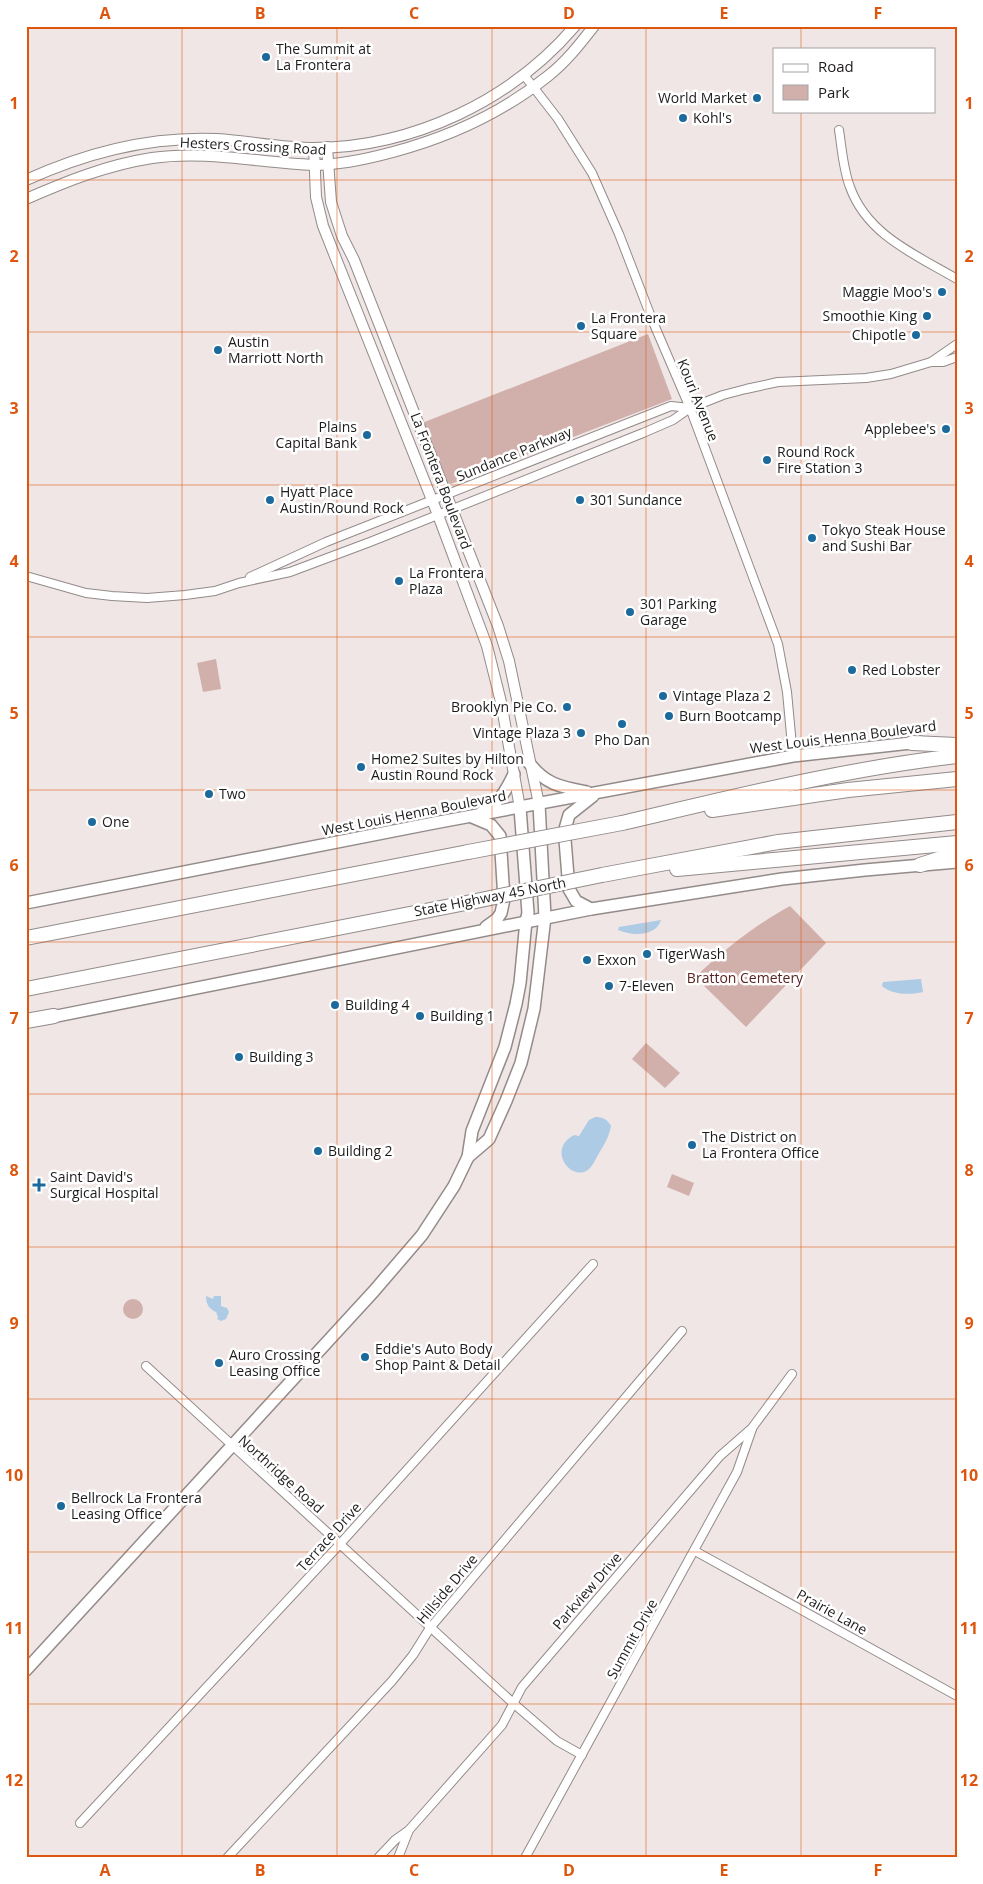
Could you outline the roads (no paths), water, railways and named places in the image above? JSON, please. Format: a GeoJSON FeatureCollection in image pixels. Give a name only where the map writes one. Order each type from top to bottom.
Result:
{"type":"FeatureCollection","features":[{"type":"Feature","properties":{"kind":"highway"},"geometry":{"type":"LineString","coordinates":[[912,743],[957,745]]}},
{"type":"Feature","properties":{"kind":"highway"},"geometry":{"type":"LineString","coordinates":[[622,823],[816,778],[957,756]]}},
{"type":"Feature","properties":{"kind":"highway"},"geometry":{"type":"LineString","coordinates":[[26,938],[622,823],[848,790],[957,780]]}},
{"type":"Feature","properties":{"kind":"highway","name":"State Highway 45 North"},"geometry":{"type":"LineString","coordinates":[[26,989],[778,842],[957,822]]}},
{"type":"Feature","properties":{"kind":"highway"},"geometry":{"type":"LineString","coordinates":[[602,875],[957,843]]}},
{"type":"Feature","properties":{"kind":"highway"},"geometry":{"type":"LineString","coordinates":[[920,865],[957,853]]}},
{"type":"Feature","properties":{"kind":"highway"},"geometry":{"type":"LineString","coordinates":[[26,1022],[54,1016]]}},
{"type":"Feature","properties":{"kind":"main road","name":"West Louis Henna Boulevard"},"geometry":{"type":"LineString","coordinates":[[26,903],[793,756],[957,738]]}},
{"type":"Feature","properties":{"kind":"main road"},"geometry":{"type":"LineString","coordinates":[[530,763],[539,775],[549,782],[564,788],[596,794]]}},
{"type":"Feature","properties":{"kind":"main road"},"geometry":{"type":"LineString","coordinates":[[472,817],[496,804],[504,794],[514,774]]}},
{"type":"Feature","properties":{"kind":"main road"},"geometry":{"type":"LineString","coordinates":[[591,909],[576,901],[569,889],[565,829],[569,815],[596,794]]}},
{"type":"Feature","properties":{"kind":"main road","name":"La Frontera Boulevard"},"geometry":{"type":"LineString","coordinates":[[468,1157],[489,1139],[506,1101],[524,1051],[534,1009],[545,917],[539,804]]}},
{"type":"Feature","properties":{"kind":"main road","name":"La Frontera Boulevard"},"geometry":{"type":"LineString","coordinates":[[468,1157],[472,1131],[505,1047],[520,983],[528,913],[520,808]]}},
{"type":"Feature","properties":{"kind":"main road"},"geometry":{"type":"LineString","coordinates":[[472,817],[491,825],[500,836],[504,899],[501,913],[497,919],[482,930]]}},
{"type":"Feature","properties":{"kind":"main road"},"geometry":{"type":"LineString","coordinates":[[54,1016],[591,909],[782,879],[957,862]]}},
{"type":"Feature","properties":{"kind":"main road"},"geometry":{"type":"LineString","coordinates":[[505,1047],[524,1051]]}},
{"type":"Feature","properties":{"kind":"main road"},"geometry":{"type":"LineString","coordinates":[[26,1670],[374,1291],[416,1242],[436,1214],[454,1186],[468,1157]]}},
{"type":"Feature","properties":{"kind":"street","name":"Hesters Crossing Road"},"geometry":{"type":"LineString","coordinates":[[26,180],[80,158],[128,146],[164,141],[216,139],[314,148],[358,145],[423,129],[478,105],[524,75],[550,52],[574,26]]}},
{"type":"Feature","properties":{"kind":"street","name":"Hesters Crossing Road"},"geometry":{"type":"LineString","coordinates":[[26,199],[82,175],[120,164],[153,158],[202,156],[314,165],[362,160],[427,143],[485,118],[532,88],[570,56],[594,26]]}},
{"type":"Feature","properties":{"kind":"street","name":"Kouri Avenue"},"geometry":{"type":"LineString","coordinates":[[524,75],[532,88],[558,119],[592,173],[616,226],[653,322],[690,408],[778,644],[787,692],[793,756]]}},
{"type":"Feature","properties":{"kind":"street"},"geometry":{"type":"LineString","coordinates":[[839,130],[843,162],[849,186],[870,221],[890,240],[957,279]]}},
{"type":"Feature","properties":{"kind":"street","name":"La Frontera Boulevard"},"geometry":{"type":"LineString","coordinates":[[327,147],[330,190],[336,219],[485,590],[503,641],[539,804]]}},
{"type":"Feature","properties":{"kind":"street","name":"La Frontera Boulevard"},"geometry":{"type":"LineString","coordinates":[[314,148],[316,197],[323,226],[438,515],[490,654],[501,702],[520,808]]}},
{"type":"Feature","properties":{"kind":"street","name":"Sundance Parkway"},"geometry":{"type":"LineString","coordinates":[[931,362],[957,344]]}},
{"type":"Feature","properties":{"kind":"street","name":"Sundance Parkway"},"geometry":{"type":"LineString","coordinates":[[239,582],[290,572],[438,515],[674,420],[690,408],[723,395],[778,382],[866,378],[891,374],[931,362],[943,362],[957,357]]}},
{"type":"Feature","properties":{"kind":"street","name":"Sundance Parkway"},"geometry":{"type":"LineString","coordinates":[[26,576],[86,593],[112,596],[147,598],[185,596],[215,591],[326,542],[671,406],[690,408]]}},
{"type":"Feature","properties":{"kind":"street","name":"Terrace Drive"},"geometry":{"type":"LineString","coordinates":[[80,1823],[340,1544],[593,1264]]}},
{"type":"Feature","properties":{"kind":"street","name":"Hillside Drive"},"geometry":{"type":"LineString","coordinates":[[227,1858],[392,1681],[413,1655],[430,1628],[682,1331]]}},
{"type":"Feature","properties":{"kind":"street","name":"Northridge Road"},"geometry":{"type":"LineString","coordinates":[[146,1366],[513,1704],[557,1741],[582,1755]]}},
{"type":"Feature","properties":{"kind":"street","name":"Parkview Drive"},"geometry":{"type":"LineString","coordinates":[[378,1858],[395,1840],[410,1830],[502,1725],[522,1687],[540,1665],[720,1456],[752,1428],[792,1374]]}},
{"type":"Feature","properties":{"kind":"street","name":"Summit Drive"},"geometry":{"type":"LineString","coordinates":[[525,1858],[737,1472],[752,1428]]}},
{"type":"Feature","properties":{"kind":"street","name":"Prairie Lane"},"geometry":{"type":"LineString","coordinates":[[695,1551],[957,1696]]}},
{"type":"Feature","properties":{"kind":"street","name":"Parkview Drive"},"geometry":{"type":"LineString","coordinates":[[398,1858],[410,1830]]}},
{"type":"Feature","properties":{"kind":"water"},"geometry":{"type":"Polygon","coordinates":[[[661,920],[654,930],[642,934],[618,930],[619,927],[661,920]]]}},
{"type":"Feature","properties":{"kind":"water"},"geometry":{"type":"Polygon","coordinates":[[[921,979],[923,992],[918,993],[896,993],[882,986],[883,982],[921,979]]]}},
{"type":"Feature","properties":{"kind":"water"},"geometry":{"type":"Polygon","coordinates":[[[595,1117],[604,1119],[611,1126],[608,1137],[590,1168],[580,1173],[568,1167],[564,1162],[562,1148],[566,1141],[574,1135],[579,1136],[589,1120],[595,1117]]]}},
{"type":"Feature","properties":{"kind":"water"},"geometry":{"type":"Polygon","coordinates":[[[206,1296],[213,1299],[214,1296],[221,1296],[221,1306],[227,1308],[229,1312],[226,1319],[221,1321],[217,1319],[216,1312],[207,1304],[206,1296]]]}},
{"type":"Feature","properties":{"kind":"place","name":"The Summit at La Frontera"},"geometry":{"type":"Point","coordinates":[266,57]}},
{"type":"Feature","properties":{"kind":"place","name":"World Market"},"geometry":{"type":"Point","coordinates":[757,98]}},
{"type":"Feature","properties":{"kind":"place","name":"Kohl's"},"geometry":{"type":"Point","coordinates":[683,118]}},
{"type":"Feature","properties":{"kind":"place","name":"Maggie Moo's"},"geometry":{"type":"Point","coordinates":[942,292]}},
{"type":"Feature","properties":{"kind":"place","name":"Smoothie King"},"geometry":{"type":"Point","coordinates":[927,316]}},
{"type":"Feature","properties":{"kind":"place","name":"La Frontera Square"},"geometry":{"type":"Point","coordinates":[581,326]}},
{"type":"Feature","properties":{"kind":"place","name":"Chipotle"},"geometry":{"type":"Point","coordinates":[916,335]}},
{"type":"Feature","properties":{"kind":"place","name":"Austin Marriott North"},"geometry":{"type":"Point","coordinates":[218,350]}},
{"type":"Feature","properties":{"kind":"place","name":"Applebee's"},"geometry":{"type":"Point","coordinates":[946,429]}},
{"type":"Feature","properties":{"kind":"place","name":"Plains Capital Bank"},"geometry":{"type":"Point","coordinates":[367,435]}},
{"type":"Feature","properties":{"kind":"place","name":"Round Rock Fire Station 3"},"geometry":{"type":"Point","coordinates":[767,460]}},
{"type":"Feature","properties":{"kind":"place","name":"Hyatt Place Austin/Round Rock"},"geometry":{"type":"Point","coordinates":[270,500]}},
{"type":"Feature","properties":{"kind":"place","name":"301 Sundance"},"geometry":{"type":"Point","coordinates":[580,500]}},
{"type":"Feature","properties":{"kind":"place","name":"Tokyo Steak House and Sushi Bar"},"geometry":{"type":"Point","coordinates":[812,538]}},
{"type":"Feature","properties":{"kind":"place","name":"La Frontera Plaza"},"geometry":{"type":"Point","coordinates":[399,581]}},
{"type":"Feature","properties":{"kind":"place","name":"301 Parking Garage"},"geometry":{"type":"Point","coordinates":[630,612]}},
{"type":"Feature","properties":{"kind":"place","name":"Red Lobster"},"geometry":{"type":"Point","coordinates":[852,670]}},
{"type":"Feature","properties":{"kind":"place","name":"Vintage Plaza 2"},"geometry":{"type":"Point","coordinates":[663,696]}},
{"type":"Feature","properties":{"kind":"place","name":"Brooklyn Pie Co."},"geometry":{"type":"Point","coordinates":[567,707]}},
{"type":"Feature","properties":{"kind":"place","name":"Burn Bootcamp"},"geometry":{"type":"Point","coordinates":[669,716]}},
{"type":"Feature","properties":{"kind":"place","name":"Pho Dan"},"geometry":{"type":"Point","coordinates":[622,724]}},
{"type":"Feature","properties":{"kind":"place","name":"Vintage Plaza 3"},"geometry":{"type":"Point","coordinates":[581,733]}},
{"type":"Feature","properties":{"kind":"place","name":"Home2 Suites by Hilton Austin Round Rock"},"geometry":{"type":"Point","coordinates":[361,767]}},
{"type":"Feature","properties":{"kind":"place","name":"Two"},"geometry":{"type":"Point","coordinates":[209,794]}},
{"type":"Feature","properties":{"kind":"place","name":"One"},"geometry":{"type":"Point","coordinates":[92,822]}},
{"type":"Feature","properties":{"kind":"place","name":"TigerWash"},"geometry":{"type":"Point","coordinates":[647,954]}},
{"type":"Feature","properties":{"kind":"place","name":"Exxon"},"geometry":{"type":"Point","coordinates":[587,960]}},
{"type":"Feature","properties":{"kind":"place","name":"7-Eleven"},"geometry":{"type":"Point","coordinates":[609,986]}},
{"type":"Feature","properties":{"kind":"place","name":"Building 4"},"geometry":{"type":"Point","coordinates":[335,1005]}},
{"type":"Feature","properties":{"kind":"place","name":"Building 1"},"geometry":{"type":"Point","coordinates":[420,1016]}},
{"type":"Feature","properties":{"kind":"place","name":"Building 3"},"geometry":{"type":"Point","coordinates":[239,1057]}},
{"type":"Feature","properties":{"kind":"place","name":"The District on La Frontera Office"},"geometry":{"type":"Point","coordinates":[692,1145]}},
{"type":"Feature","properties":{"kind":"place","name":"Building 2"},"geometry":{"type":"Point","coordinates":[318,1151]}},
{"type":"Feature","properties":{"kind":"place","name":"Saint David's Surgical Hospital"},"geometry":{"type":"Point","coordinates":[39,1185]}},
{"type":"Feature","properties":{"kind":"place","name":"Eddie's Auto Body Shop Paint & Detail"},"geometry":{"type":"Point","coordinates":[365,1357]}},
{"type":"Feature","properties":{"kind":"place","name":"Auro Crossing Leasing Office"},"geometry":{"type":"Point","coordinates":[219,1363]}},
{"type":"Feature","properties":{"kind":"place","name":"Bellrock La Frontera Leasing Office"},"geometry":{"type":"Point","coordinates":[61,1506]}},
{"type":"Feature","properties":{"kind":"park label","name":"Bratton Cemetery"},"geometry":{"type":"Point","coordinates":[745,978]}}]}
